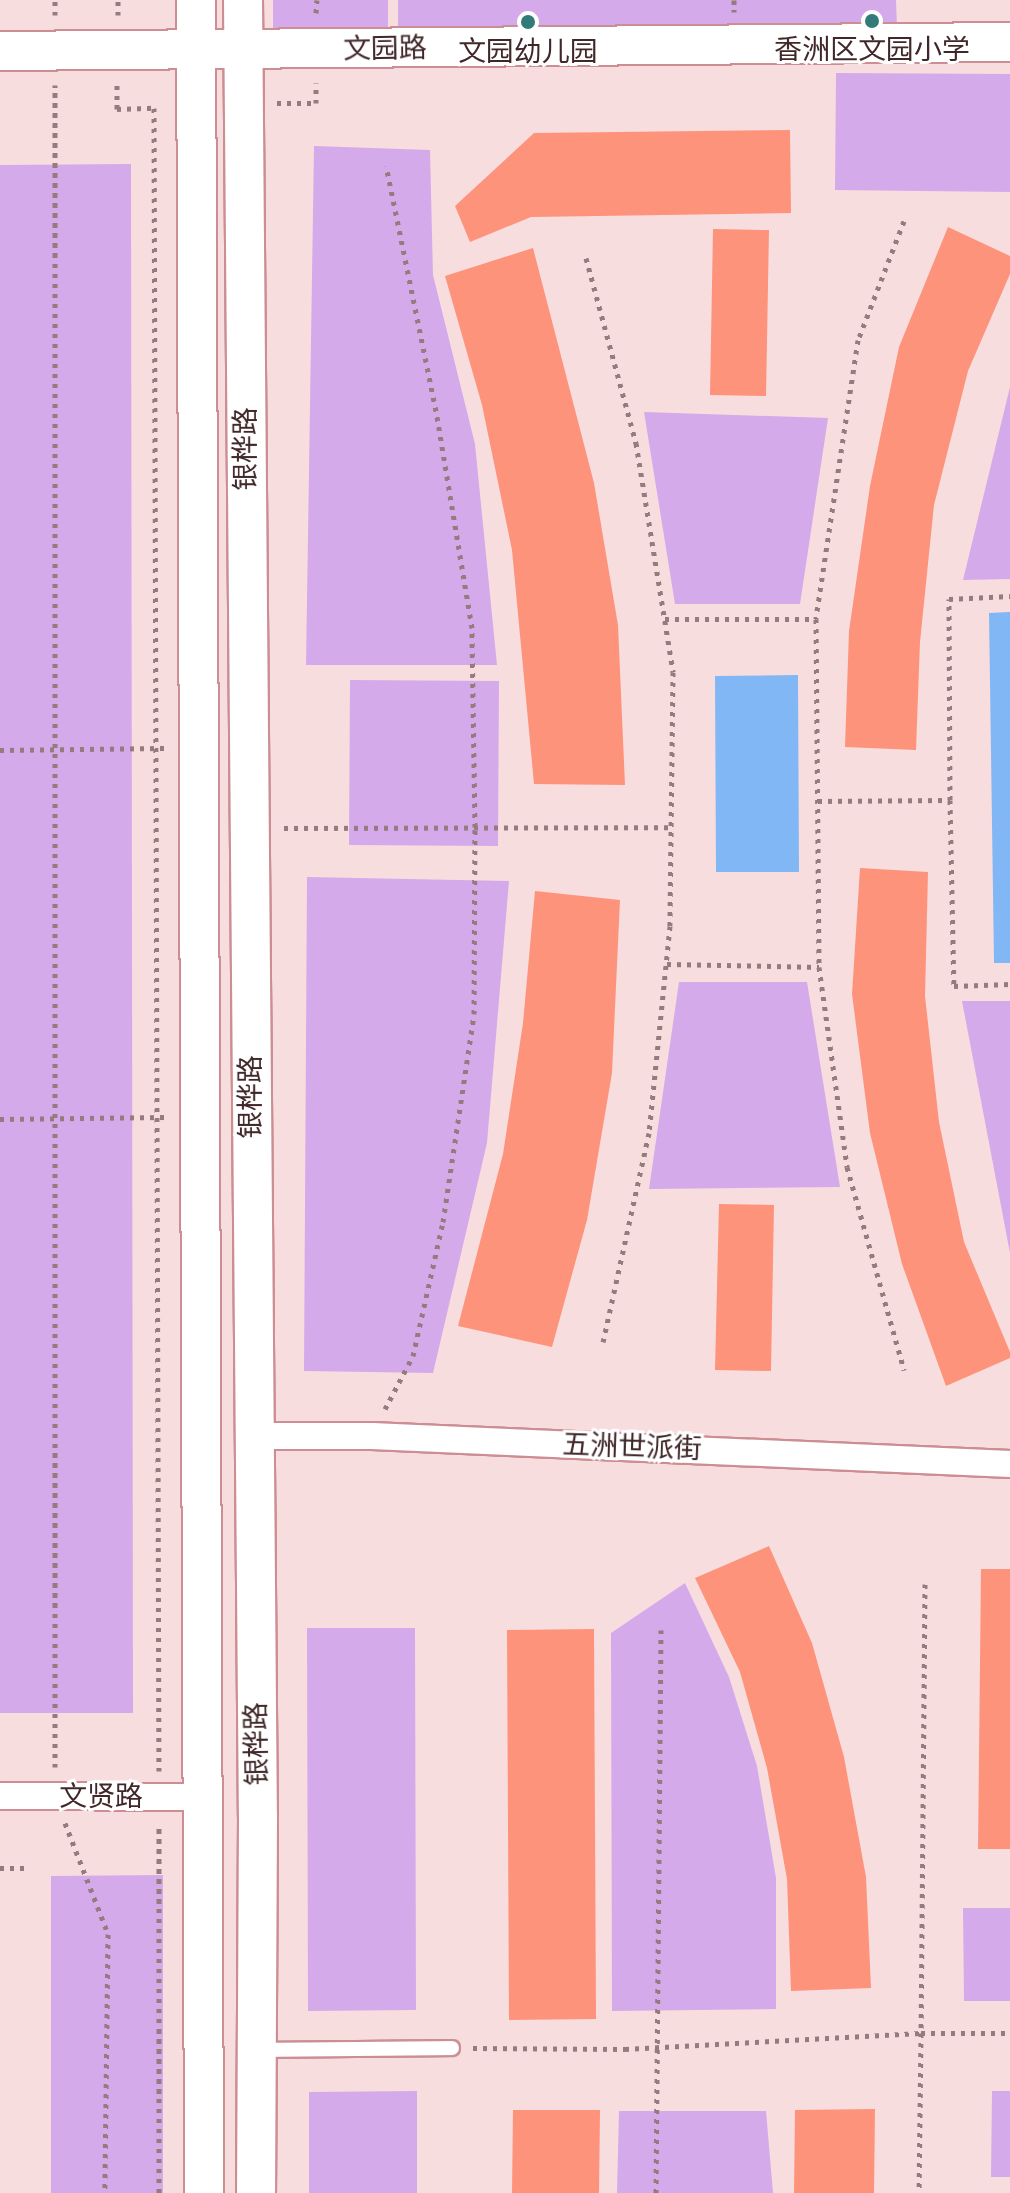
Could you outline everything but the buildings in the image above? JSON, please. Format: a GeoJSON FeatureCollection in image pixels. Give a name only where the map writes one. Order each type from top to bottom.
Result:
{"type":"FeatureCollection","features":[{"type":"Feature","properties":{"kind":"main road","name":"银桦路"},"geometry":{"type":"LineString","coordinates":[[196,0],[204,2193]]}},
{"type":"Feature","properties":{"kind":"main road","name":"银桦路"},"geometry":{"type":"LineString","coordinates":[[243,0],[256,2193]]}},
{"type":"Feature","properties":{"kind":"main road","name":"文园路"},"geometry":{"type":"LineString","coordinates":[[0,51],[1010,42]]}},
{"type":"Feature","properties":{"kind":"street","name":"五洲世派街"},"geometry":{"type":"LineString","coordinates":[[253,1436],[372,1436],[1010,1464]]}},
{"type":"Feature","properties":{"kind":"street","name":"文贤路"},"geometry":{"type":"LineString","coordinates":[[0,1796],[202,1797]]}},
{"type":"Feature","properties":{"kind":"lane"},"geometry":{"type":"LineString","coordinates":[[257,2050],[452,2048]]}},
{"type":"Feature","properties":{"kind":"path"},"geometry":{"type":"LineString","coordinates":[[55,0],[55,1796],[108,1934],[105,2193]]}},
{"type":"Feature","properties":{"kind":"path"},"geometry":{"type":"LineString","coordinates":[[154,108],[159,2193]]}},
{"type":"Feature","properties":{"kind":"path"},"geometry":{"type":"LineString","coordinates":[[372,1436],[413,1356],[443,1222],[474,1014],[472,628],[436,411],[386,166]]}},
{"type":"Feature","properties":{"kind":"path"},"geometry":{"type":"LineString","coordinates":[[904,221],[858,340],[816,619],[819,967],[847,1167],[904,1370]]}},
{"type":"Feature","properties":{"kind":"path"},"geometry":{"type":"LineString","coordinates":[[586,258],[636,443],[673,672],[667,964],[649,1133],[603,1342]]}},
{"type":"Feature","properties":{"kind":"path"},"geometry":{"type":"LineString","coordinates":[[1010,596],[949,599],[954,986],[1010,984]]}},
{"type":"Feature","properties":{"kind":"path"},"geometry":{"type":"LineString","coordinates":[[665,619],[816,619]]}},
{"type":"Feature","properties":{"kind":"path"},"geometry":{"type":"LineString","coordinates":[[0,750],[198,748]]}},
{"type":"Feature","properties":{"kind":"path"},"geometry":{"type":"LineString","coordinates":[[818,801],[950,800]]}},
{"type":"Feature","properties":{"kind":"path"},"geometry":{"type":"LineString","coordinates":[[249,828],[671,827]]}},
{"type":"Feature","properties":{"kind":"path"},"geometry":{"type":"LineString","coordinates":[[667,964],[819,967]]}},
{"type":"Feature","properties":{"kind":"path"},"geometry":{"type":"LineString","coordinates":[[0,1119],[199,1117]]}},
{"type":"Feature","properties":{"kind":"path"},"geometry":{"type":"LineString","coordinates":[[919,2193],[925,1584]]}},
{"type":"Feature","properties":{"kind":"path"},"geometry":{"type":"LineString","coordinates":[[656,2193],[661,1630]]}},
{"type":"Feature","properties":{"kind":"path"},"geometry":{"type":"LineString","coordinates":[[0,1868],[30,1868]]}},
{"type":"Feature","properties":{"kind":"path"},"geometry":{"type":"LineString","coordinates":[[452,2048],[658,2047],[921,2033],[1010,2033]]}},
{"type":"Feature","properties":{"kind":"shaded area"},"geometry":{"type":"Polygon","coordinates":[[[273,0],[388,0],[388,27],[273,30],[273,0]]]}},
{"type":"Feature","properties":{"kind":"shaded area"},"geometry":{"type":"Polygon","coordinates":[[[398,0],[896,0],[897,28],[398,35],[398,0]]]}},
{"type":"Feature","properties":{"kind":"shaded area"},"geometry":{"type":"Polygon","coordinates":[[[836,73],[1010,74],[1010,192],[835,190],[836,73]]]}},
{"type":"Feature","properties":{"kind":"shaded area"},"geometry":{"type":"Polygon","coordinates":[[[314,146],[430,150],[433,275],[475,444],[497,665],[306,665],[314,146]]]}},
{"type":"Feature","properties":{"kind":"shaded area"},"geometry":{"type":"Polygon","coordinates":[[[131,164],[133,1713],[0,1713],[0,165],[131,164]]]}},
{"type":"Feature","properties":{"kind":"shaded area"},"geometry":{"type":"Polygon","coordinates":[[[1010,387],[1010,579],[963,580],[1010,387]]]}},
{"type":"Feature","properties":{"kind":"shaded area"},"geometry":{"type":"Polygon","coordinates":[[[644,412],[828,418],[800,604],[675,604],[644,412]]]}},
{"type":"Feature","properties":{"kind":"shaded area"},"geometry":{"type":"Polygon","coordinates":[[[350,680],[499,681],[498,846],[349,845],[350,680]]]}},
{"type":"Feature","properties":{"kind":"shaded area"},"geometry":{"type":"Polygon","coordinates":[[[307,877],[509,881],[487,1143],[433,1373],[304,1371],[307,877]]]}},
{"type":"Feature","properties":{"kind":"shaded area"},"geometry":{"type":"Polygon","coordinates":[[[679,982],[807,982],[840,1187],[649,1189],[679,982]]]}},
{"type":"Feature","properties":{"kind":"shaded area"},"geometry":{"type":"Polygon","coordinates":[[[962,1001],[1010,1001],[1010,1253],[962,1001]]]}},
{"type":"Feature","properties":{"kind":"shaded area"},"geometry":{"type":"Polygon","coordinates":[[[685,1583],[729,1677],[757,1766],[776,1878],[776,2009],[612,2011],[611,1633],[685,1583]]]}},
{"type":"Feature","properties":{"kind":"shaded area"},"geometry":{"type":"Polygon","coordinates":[[[307,1628],[415,1628],[416,2010],[308,2011],[307,1628]]]}},
{"type":"Feature","properties":{"kind":"shaded area"},"geometry":{"type":"Polygon","coordinates":[[[163,1875],[163,2193],[51,2193],[51,1876],[163,1875]]]}},
{"type":"Feature","properties":{"kind":"shaded area"},"geometry":{"type":"Polygon","coordinates":[[[963,1908],[1010,1908],[1010,2001],[964,2001],[963,1908]]]}},
{"type":"Feature","properties":{"kind":"shaded area"},"geometry":{"type":"Polygon","coordinates":[[[417,2091],[417,2193],[309,2193],[309,2092],[417,2091]]]}},
{"type":"Feature","properties":{"kind":"shaded area"},"geometry":{"type":"Polygon","coordinates":[[[992,2091],[1010,2091],[1010,2177],[991,2177],[992,2091]]]}},
{"type":"Feature","properties":{"kind":"shaded area"},"geometry":{"type":"Polygon","coordinates":[[[619,2111],[766,2111],[773,2193],[617,2193],[619,2111]]]}},
{"type":"Feature","properties":{"kind":"water"},"geometry":{"type":"Polygon","coordinates":[[[1010,612],[1010,963],[994,963],[989,613],[1010,612]]]}},
{"type":"Feature","properties":{"kind":"water"},"geometry":{"type":"Polygon","coordinates":[[[798,675],[799,872],[716,872],[715,676],[798,675]]]}},
{"type":"Feature","properties":{"kind":"place","name":"香洲区文园小学"},"geometry":{"type":"Point","coordinates":[872,21]}},
{"type":"Feature","properties":{"kind":"place","name":"文园幼儿园"},"geometry":{"type":"Point","coordinates":[528,22]}}]}
